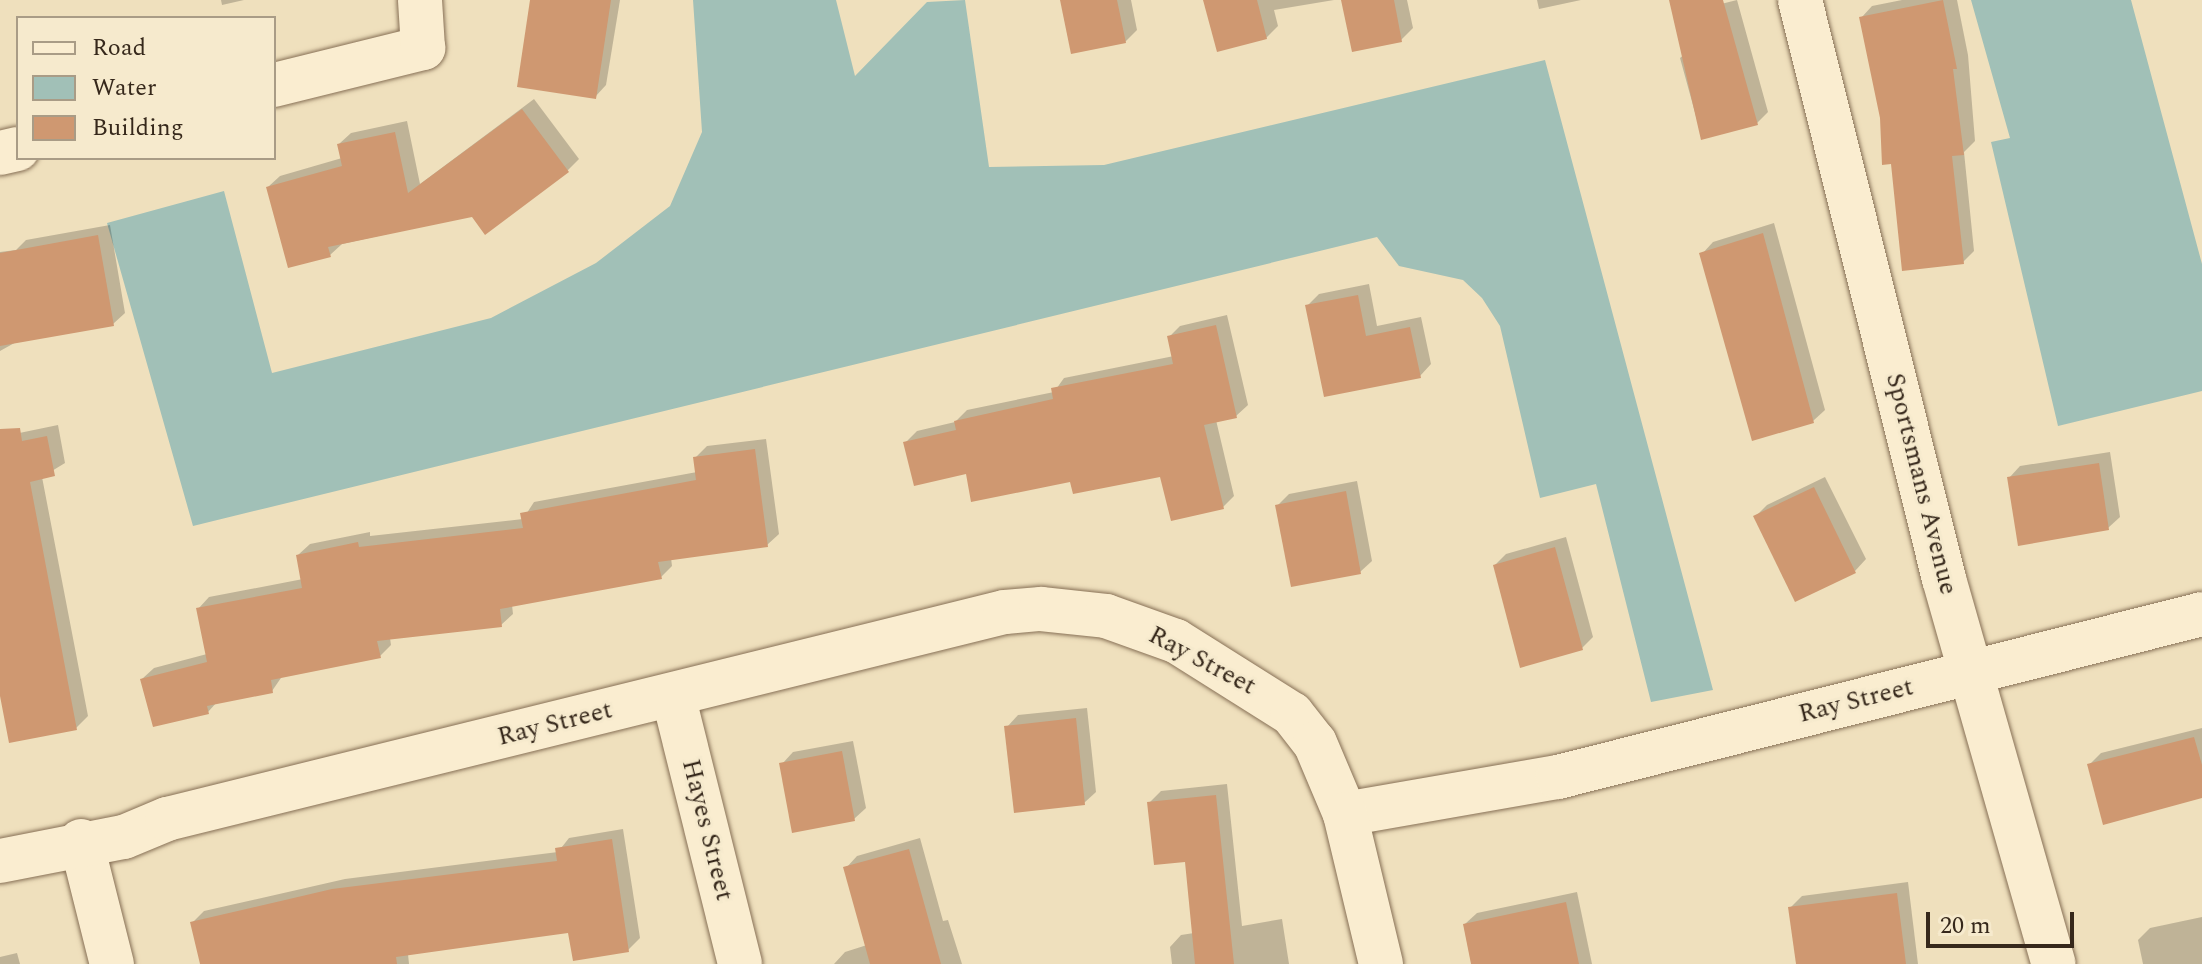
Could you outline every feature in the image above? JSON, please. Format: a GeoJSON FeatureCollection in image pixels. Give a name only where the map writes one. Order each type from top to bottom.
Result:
{"type":"FeatureCollection","features":[{"type":"Feature","properties":{"kind":"street"},"geometry":{"type":"LineString","coordinates":[[276,85],[423,48],[420,0]]}},
{"type":"Feature","properties":{"kind":"street","name":"Sportsmans Avenue"},"geometry":{"type":"LineString","coordinates":[[1800,0],[1944,579],[1974,671],[2054,964]]}},
{"type":"Feature","properties":{"kind":"street","name":"Ray Street"},"geometry":{"type":"LineString","coordinates":[[0,861],[81,841],[124,837],[167,819],[1005,612],[1041,609],[1106,616],[1176,641],[1292,714],[1315,743],[1345,814],[1558,777],[2202,614]]}},
{"type":"Feature","properties":{"kind":"street","name":"Hayes Street"},"geometry":{"type":"LineString","coordinates":[[673,695],[740,964]]}},
{"type":"Feature","properties":{"kind":"street"},"geometry":{"type":"LineString","coordinates":[[1345,814],[1381,964]]}},
{"type":"Feature","properties":{"kind":"street"},"geometry":{"type":"LineString","coordinates":[[81,841],[112,964]]}},
{"type":"Feature","properties":{"kind":"water"},"geometry":{"type":"Polygon","coordinates":[[[693,0],[836,0],[855,76],[927,2],[965,0],[989,167],[1104,165],[1545,60],[1713,690],[1651,702],[1596,484],[1540,498],[1500,326],[1482,298],[1463,280],[1399,266],[1377,237],[193,526],[107,223],[224,191],[272,373],[491,318],[596,263],[670,206],[702,132],[693,0]]]}},
{"type":"Feature","properties":{"kind":"water"},"geometry":{"type":"Polygon","coordinates":[[[1971,0],[2131,0],[2202,264],[2202,391],[2058,426],[1991,142],[2010,138],[1971,0]]]}},
{"type":"Feature","properties":{"kind":"building"},"geometry":{"type":"Polygon","coordinates":[[[530,0],[611,0],[596,99],[517,87],[530,0]]]}},
{"type":"Feature","properties":{"kind":"building"},"geometry":{"type":"Polygon","coordinates":[[[1060,0],[1117,0],[1126,43],[1071,54],[1060,0]]]}},
{"type":"Feature","properties":{"kind":"building"},"geometry":{"type":"Polygon","coordinates":[[[1203,0],[1257,0],[1267,39],[1217,52],[1203,0]]]}},
{"type":"Feature","properties":{"kind":"building"},"geometry":{"type":"Polygon","coordinates":[[[1341,0],[1394,0],[1402,42],[1352,52],[1341,0]]]}},
{"type":"Feature","properties":{"kind":"building"},"geometry":{"type":"Polygon","coordinates":[[[1669,0],[1723,0],[1758,125],[1701,140],[1669,0]]]}},
{"type":"Feature","properties":{"kind":"building"},"geometry":{"type":"Polygon","coordinates":[[[1943,0],[1957,69],[1953,69],[1964,155],[1952,156],[1964,264],[1902,271],[1891,164],[1882,165],[1880,118],[1859,17],[1943,0]]]}},
{"type":"Feature","properties":{"kind":"building"},"geometry":{"type":"Polygon","coordinates":[[[522,109],[569,172],[485,235],[472,217],[328,247],[331,257],[288,268],[266,187],[342,166],[337,144],[395,132],[408,193],[522,109]]]}},
{"type":"Feature","properties":{"kind":"building"},"geometry":{"type":"Polygon","coordinates":[[[1763,233],[1814,423],[1752,441],[1699,253],[1763,233]]]}},
{"type":"Feature","properties":{"kind":"building"},"geometry":{"type":"Polygon","coordinates":[[[98,235],[114,326],[0,346],[0,253],[98,235]]]}},
{"type":"Feature","properties":{"kind":"building"},"geometry":{"type":"Polygon","coordinates":[[[1358,295],[1366,336],[1410,327],[1421,378],[1324,397],[1305,305],[1358,295]]]}},
{"type":"Feature","properties":{"kind":"building"},"geometry":{"type":"Polygon","coordinates":[[[1216,325],[1237,418],[1204,425],[1224,509],[1171,521],[1160,477],[1073,494],[1070,482],[971,502],[966,474],[914,486],[903,442],[956,430],[954,421],[1053,399],[1051,388],[1173,364],[1167,336],[1216,325]]]}},
{"type":"Feature","properties":{"kind":"building"},"geometry":{"type":"Polygon","coordinates":[[[20,428],[22,441],[47,436],[55,476],[30,482],[77,730],[9,743],[0,696],[0,429],[20,428]]]}},
{"type":"Feature","properties":{"kind":"building"},"geometry":{"type":"Polygon","coordinates":[[[755,449],[768,547],[658,562],[662,579],[500,609],[502,627],[377,641],[381,658],[271,680],[273,693],[207,706],[209,714],[153,727],[140,679],[207,662],[196,608],[302,588],[296,555],[358,542],[359,547],[523,528],[520,513],[696,480],[693,457],[755,449]]]}},
{"type":"Feature","properties":{"kind":"building"},"geometry":{"type":"Polygon","coordinates":[[[2099,463],[2109,530],[2018,546],[2007,477],[2099,463]]]}},
{"type":"Feature","properties":{"kind":"building"},"geometry":{"type":"Polygon","coordinates":[[[1814,487],[1856,573],[1795,602],[1753,516],[1814,487]]]}},
{"type":"Feature","properties":{"kind":"building"},"geometry":{"type":"Polygon","coordinates":[[[1346,491],[1361,574],[1291,587],[1275,505],[1346,491]]]}},
{"type":"Feature","properties":{"kind":"building"},"geometry":{"type":"Polygon","coordinates":[[[1555,547],[1583,650],[1520,668],[1493,565],[1555,547]]]}},
{"type":"Feature","properties":{"kind":"building"},"geometry":{"type":"Polygon","coordinates":[[[1076,718],[1085,805],[1014,813],[1004,726],[1076,718]]]}},
{"type":"Feature","properties":{"kind":"building"},"geometry":{"type":"Polygon","coordinates":[[[2194,737],[2202,765],[2202,798],[2103,825],[2087,764],[2194,737]]]}},
{"type":"Feature","properties":{"kind":"building"},"geometry":{"type":"Polygon","coordinates":[[[842,751],[855,821],[792,833],[779,763],[842,751]]]}},
{"type":"Feature","properties":{"kind":"building"},"geometry":{"type":"Polygon","coordinates":[[[1216,795],[1234,964],[1195,964],[1185,862],[1154,865],[1147,802],[1216,795]]]}},
{"type":"Feature","properties":{"kind":"building"},"geometry":{"type":"Polygon","coordinates":[[[612,839],[629,952],[573,961],[568,933],[396,957],[397,964],[200,964],[190,922],[332,889],[557,861],[555,848],[612,839]]]}},
{"type":"Feature","properties":{"kind":"building"},"geometry":{"type":"Polygon","coordinates":[[[909,849],[941,964],[870,964],[843,867],[909,849]]]}},
{"type":"Feature","properties":{"kind":"building"},"geometry":{"type":"Polygon","coordinates":[[[1897,893],[1906,964],[1796,964],[1788,907],[1897,893]]]}},
{"type":"Feature","properties":{"kind":"building"},"geometry":{"type":"Polygon","coordinates":[[[1566,902],[1579,964],[1471,964],[1463,924],[1566,902]]]}}]}
